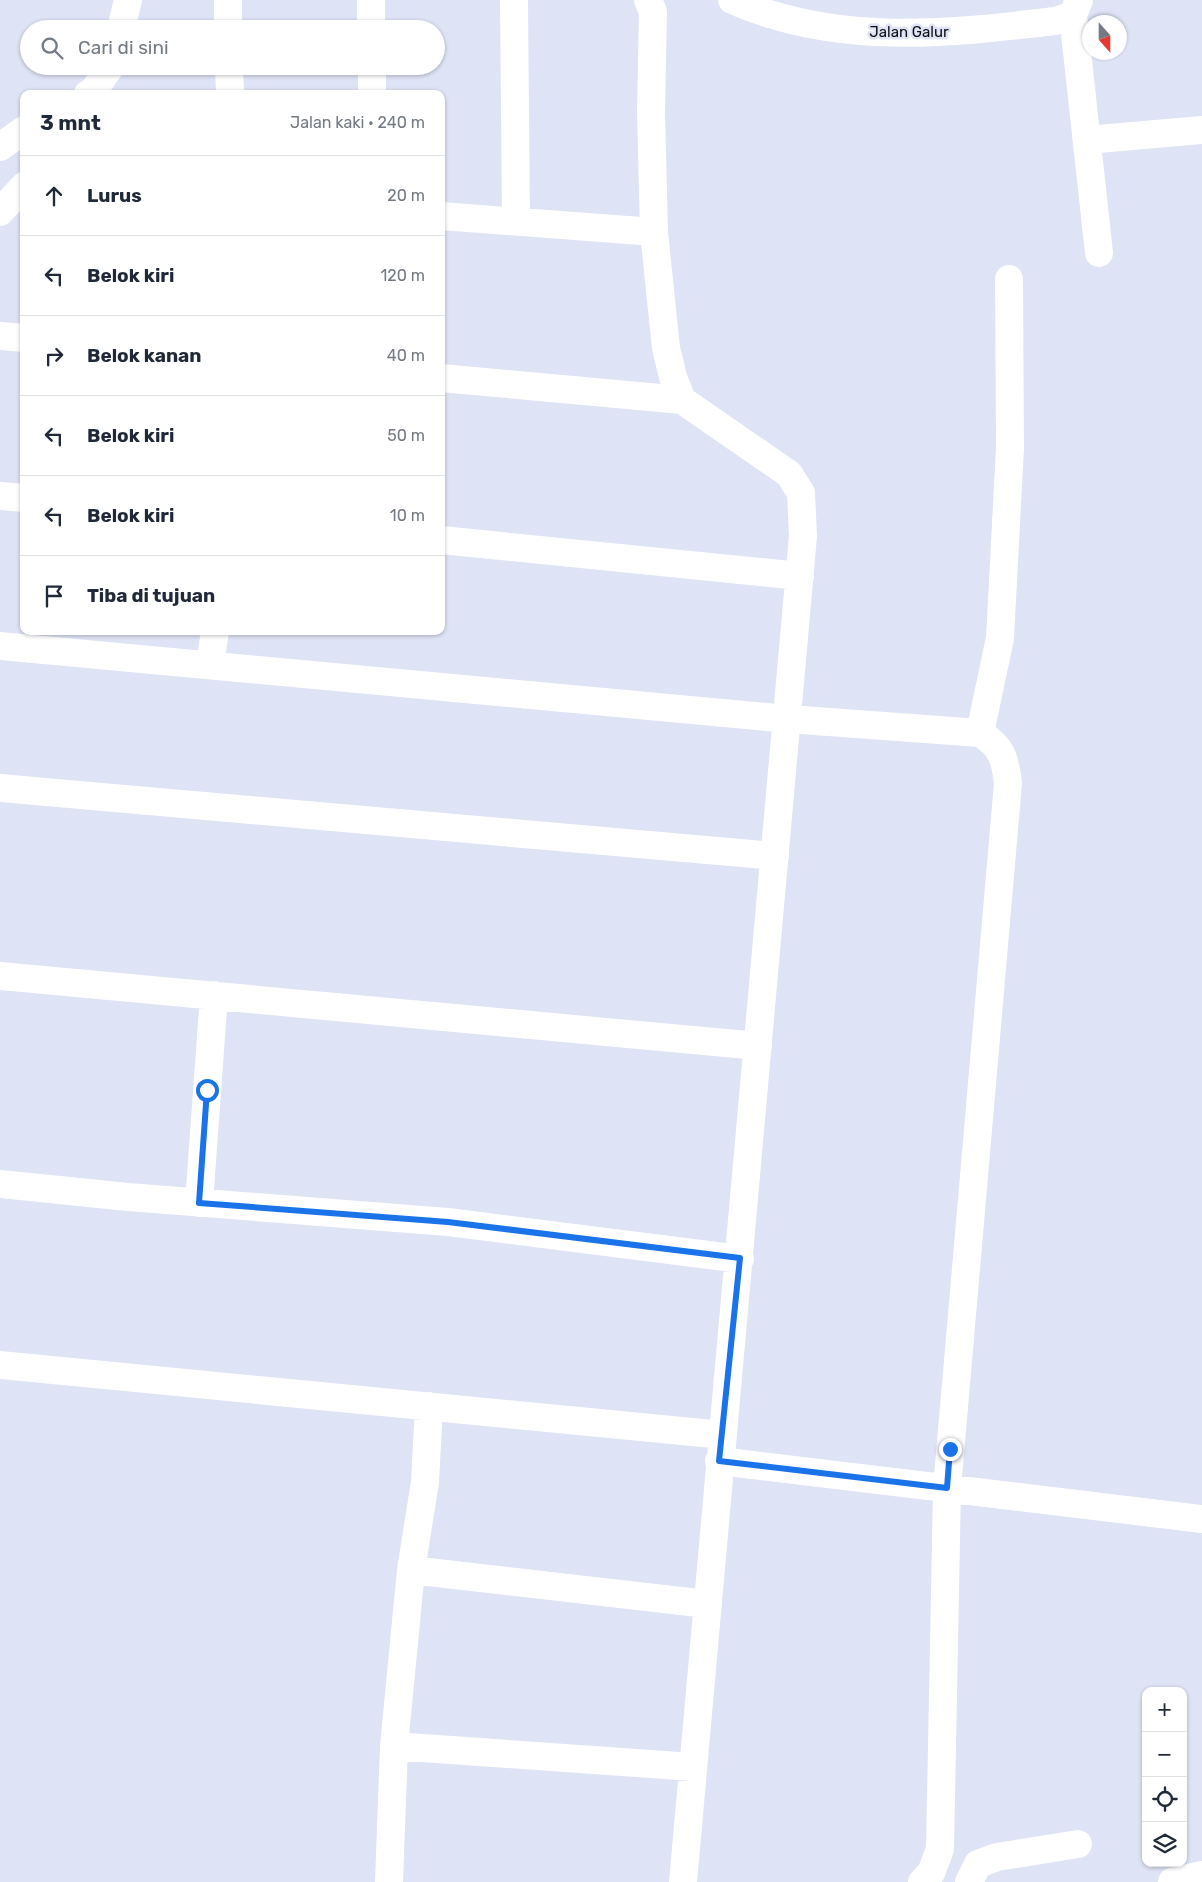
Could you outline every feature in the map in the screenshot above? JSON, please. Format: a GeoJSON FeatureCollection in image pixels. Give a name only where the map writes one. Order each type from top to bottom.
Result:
{"type":"FeatureCollection","features":[{"type":"Feature","properties":{"kind":"street"},"geometry":{"type":"LineString","coordinates":[[123,20],[128,0]]}},
{"type":"Feature","properties":{"kind":"street"},"geometry":{"type":"LineString","coordinates":[[228,0],[228,20]]}},
{"type":"Feature","properties":{"kind":"street"},"geometry":{"type":"LineString","coordinates":[[371,0],[371,20]]}},
{"type":"Feature","properties":{"kind":"street"},"geometry":{"type":"LineString","coordinates":[[514,0],[516,222]]}},
{"type":"Feature","properties":{"kind":"street"},"geometry":{"type":"LineString","coordinates":[[648,0],[653,12],[651,111],[654,232],[666,348],[673,377],[682,400]]}},
{"type":"Feature","properties":{"kind":"street","name":"Jalan Galur"},"geometry":{"type":"LineString","coordinates":[[732,0],[760,12],[815,26],[861,32],[934,34],[1055,20],[1076,7]]}},
{"type":"Feature","properties":{"kind":"street"},"geometry":{"type":"LineString","coordinates":[[1076,7],[1086,140],[1098,253]]}},
{"type":"Feature","properties":{"kind":"street"},"geometry":{"type":"LineString","coordinates":[[94,90],[105,75]]}},
{"type":"Feature","properties":{"kind":"street"},"geometry":{"type":"LineString","coordinates":[[229,75],[230,90]]}},
{"type":"Feature","properties":{"kind":"street"},"geometry":{"type":"LineString","coordinates":[[372,75],[372,90]]}},
{"type":"Feature","properties":{"kind":"street"},"geometry":{"type":"LineString","coordinates":[[1086,140],[1202,130]]}},
{"type":"Feature","properties":{"kind":"street"},"geometry":{"type":"LineString","coordinates":[[0,147],[20,133]]}},
{"type":"Feature","properties":{"kind":"street"},"geometry":{"type":"LineString","coordinates":[[0,212],[20,190]]}},
{"type":"Feature","properties":{"kind":"street"},"geometry":{"type":"LineString","coordinates":[[445,216],[654,232]]}},
{"type":"Feature","properties":{"kind":"street"},"geometry":{"type":"LineString","coordinates":[[980,733],[1000,629],[1010,448],[1009,279]]}},
{"type":"Feature","properties":{"kind":"street"},"geometry":{"type":"LineString","coordinates":[[0,336],[20,338]]}},
{"type":"Feature","properties":{"kind":"street"},"geometry":{"type":"LineString","coordinates":[[445,378],[682,400],[788,474],[801,493],[803,536],[788,719],[683,1882]]}},
{"type":"Feature","properties":{"kind":"street"},"geometry":{"type":"LineString","coordinates":[[0,496],[20,498]]}},
{"type":"Feature","properties":{"kind":"street"},"geometry":{"type":"LineString","coordinates":[[445,540],[800,576]]}},
{"type":"Feature","properties":{"kind":"street"},"geometry":{"type":"LineString","coordinates":[[210,665],[214,635]]}},
{"type":"Feature","properties":{"kind":"street"},"geometry":{"type":"LineString","coordinates":[[0,646],[788,719],[980,733],[992,740],[1004,758],[1008,783],[947,1488],[940,1849],[931,1873],[922,1882]]}},
{"type":"Feature","properties":{"kind":"street"},"geometry":{"type":"LineString","coordinates":[[0,788],[775,856]]}},
{"type":"Feature","properties":{"kind":"street"},"geometry":{"type":"LineString","coordinates":[[0,976],[758,1046]]}},
{"type":"Feature","properties":{"kind":"street"},"geometry":{"type":"LineString","coordinates":[[199,1203],[214,995]]}},
{"type":"Feature","properties":{"kind":"street"},"geometry":{"type":"LineString","coordinates":[[0,1184],[199,1203],[448,1222],[740,1258]]}},
{"type":"Feature","properties":{"kind":"street"},"geometry":{"type":"LineString","coordinates":[[0,1365],[429,1406],[721,1448],[947,1488],[1202,1520]]}},
{"type":"Feature","properties":{"kind":"street"},"geometry":{"type":"LineString","coordinates":[[389,1882],[394,1746],[411,1570],[425,1482],[429,1406]]}},
{"type":"Feature","properties":{"kind":"street"},"geometry":{"type":"LineString","coordinates":[[411,1570],[707,1604]]}},
{"type":"Feature","properties":{"kind":"street"},"geometry":{"type":"LineString","coordinates":[[394,1746],[693,1767]]}},
{"type":"Feature","properties":{"kind":"street"},"geometry":{"type":"LineString","coordinates":[[969,1882],[978,1864],[996,1857],[1078,1844]]}},
{"type":"Feature","properties":{"kind":"street"},"geometry":{"type":"LineString","coordinates":[[1172,1882],[1202,1874]]}},
{"type":"Feature","properties":{"kind":"route"},"geometry":{"type":"LineString","coordinates":[[207,1090],[199,1203],[448,1222],[740,1258],[719,1461],[947,1488],[950,1449]]}}]}
